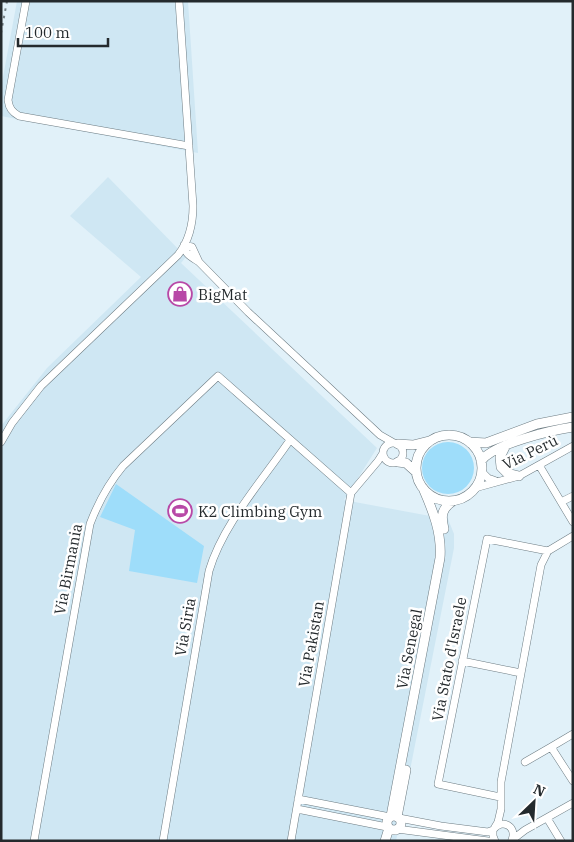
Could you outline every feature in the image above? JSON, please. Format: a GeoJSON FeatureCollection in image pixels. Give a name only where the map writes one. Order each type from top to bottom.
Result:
{"type":"FeatureCollection","features":[{"type":"Feature","properties":{"kind":"main road"},"geometry":{"type":"LineString","coordinates":[[469,442],[486,443],[537,424],[573,417]]}},
{"type":"Feature","properties":{"kind":"main road"},"geometry":{"type":"LineString","coordinates":[[481,461],[490,452],[506,445],[540,434],[573,427]]}},
{"type":"Feature","properties":{"kind":"main road"},"geometry":{"type":"LineString","coordinates":[[396,443],[416,445],[446,435],[458,437],[469,442],[475,448],[481,461],[482,472],[476,488],[466,497],[453,501],[436,499],[423,488],[416,472],[416,465],[420,452],[429,441]]}},
{"type":"Feature","properties":{"kind":"main road"},"geometry":{"type":"LineString","coordinates":[[506,445],[500,456],[501,467],[507,473],[519,476]]}},
{"type":"Feature","properties":{"kind":"main road"},"geometry":{"type":"LineString","coordinates":[[398,462],[406,463],[416,472]]}},
{"type":"Feature","properties":{"kind":"main road","name":"Via Senegal"},"geometry":{"type":"LineString","coordinates":[[394,817],[441,547],[439,530],[423,488]]}},
{"type":"Feature","properties":{"kind":"main road","name":"Via Senegal"},"geometry":{"type":"LineString","coordinates":[[394,817],[446,559],[446,541],[442,513],[447,505],[453,501]]}},
{"type":"Feature","properties":{"kind":"main road"},"geometry":{"type":"LineString","coordinates":[[385,841],[392,828],[401,824],[394,817],[387,820],[392,828],[393,841]]}},
{"type":"Feature","properties":{"kind":"street"},"geometry":{"type":"LineString","coordinates":[[26,1],[8,100],[14,113],[19,116],[189,146]]}},
{"type":"Feature","properties":{"kind":"street"},"geometry":{"type":"LineString","coordinates":[[1,442],[12,423],[41,386],[178,256],[189,235],[194,206],[179,1]]}},
{"type":"Feature","properties":{"kind":"street"},"geometry":{"type":"LineString","coordinates":[[189,235],[189,242],[199,262]]}},
{"type":"Feature","properties":{"kind":"street"},"geometry":{"type":"LineString","coordinates":[[184,245],[192,247]]}},
{"type":"Feature","properties":{"kind":"street"},"geometry":{"type":"LineString","coordinates":[[184,245],[184,250],[199,262],[248,312],[380,435],[396,443],[403,451],[402,457],[398,462],[392,463],[383,456],[380,435]]}},
{"type":"Feature","properties":{"kind":"street"},"geometry":{"type":"LineString","coordinates":[[178,256],[189,255]]}},
{"type":"Feature","properties":{"kind":"street","name":"Via Birmania"},"geometry":{"type":"LineString","coordinates":[[34,841],[90,524],[98,504],[123,466],[218,376],[351,493]]}},
{"type":"Feature","properties":{"kind":"street","name":"Via Siria"},"geometry":{"type":"LineString","coordinates":[[163,841],[209,572],[214,554],[226,531],[290,440]]}},
{"type":"Feature","properties":{"kind":"street"},"geometry":{"type":"LineString","coordinates":[[351,493],[383,456],[387,444],[396,443]]}},
{"type":"Feature","properties":{"kind":"street","name":"Via Perù"},"geometry":{"type":"LineString","coordinates":[[476,488],[519,476],[573,446]]}},
{"type":"Feature","properties":{"kind":"street"},"geometry":{"type":"LineString","coordinates":[[539,465],[573,522]]}},
{"type":"Feature","properties":{"kind":"street","name":"Via Perù"},"geometry":{"type":"LineString","coordinates":[[482,472],[488,478],[499,482]]}},
{"type":"Feature","properties":{"kind":"street","name":"Via Pakistan"},"geometry":{"type":"LineString","coordinates":[[291,841],[351,493]]}},
{"type":"Feature","properties":{"kind":"street"},"geometry":{"type":"LineString","coordinates":[[561,502],[573,496]]}},
{"type":"Feature","properties":{"kind":"street"},"geometry":{"type":"LineString","coordinates":[[493,836],[501,809],[500,797],[506,753],[541,565],[548,551],[573,536]]}},
{"type":"Feature","properties":{"kind":"street","name":"Via Stato d'Israele"},"geometry":{"type":"LineString","coordinates":[[500,797],[438,784],[462,661],[487,539],[548,551]]}},
{"type":"Feature","properties":{"kind":"street"},"geometry":{"type":"LineString","coordinates":[[462,661],[521,673]]}},
{"type":"Feature","properties":{"kind":"street"},"geometry":{"type":"LineString","coordinates":[[525,762],[573,734]]}},
{"type":"Feature","properties":{"kind":"street"},"geometry":{"type":"LineString","coordinates":[[551,747],[573,781]]}},
{"type":"Feature","properties":{"kind":"street"},"geometry":{"type":"LineString","coordinates":[[298,799],[441,826],[488,832],[493,836]]}},
{"type":"Feature","properties":{"kind":"street"},"geometry":{"type":"LineString","coordinates":[[512,840],[530,827],[573,803]]}},
{"type":"Feature","properties":{"kind":"street"},"geometry":{"type":"LineString","coordinates":[[297,809],[392,828],[493,836]]}},
{"type":"Feature","properties":{"kind":"street"},"geometry":{"type":"LineString","coordinates":[[501,809],[514,833],[512,840]]}},
{"type":"Feature","properties":{"kind":"street"},"geometry":{"type":"LineString","coordinates":[[547,818],[561,841]]}},
{"type":"Feature","properties":{"kind":"street"},"geometry":{"type":"LineString","coordinates":[[493,836],[501,824],[516,828],[530,827]]}},
{"type":"Feature","properties":{"kind":"shaded area"},"geometry":{"type":"Polygon","coordinates":[[[17,1],[188,1],[198,153],[1,116],[1,88],[17,1]]]}},
{"type":"Feature","properties":{"kind":"shaded area"},"geometry":{"type":"Polygon","coordinates":[[[108,177],[186,257],[181,263],[377,448],[344,500],[430,516],[446,514],[454,534],[454,548],[396,841],[1,841],[1,426],[47,368],[141,277],[70,216],[108,177]]]}},
{"type":"Feature","properties":{"kind":"shaded area"},"geometry":{"type":"Polygon","coordinates":[[[443,442],[453,442],[467,449],[474,463],[474,473],[467,487],[453,494],[443,494],[433,490],[426,483],[422,473],[422,463],[426,453],[433,446],[443,442]]]}},
{"type":"Feature","properties":{"kind":"shaded area"},"geometry":{"type":"Polygon","coordinates":[[[116,484],[204,546],[197,583],[129,571],[135,530],[100,517],[116,484]]]}},
{"type":"Feature","properties":{"kind":"railway"},"geometry":{"type":"LineString","coordinates":[[1,33],[7,1]]}},
{"type":"Feature","properties":{"kind":"place","name":"BigMat"},"geometry":{"type":"Point","coordinates":[180,294]}},
{"type":"Feature","properties":{"kind":"place","name":"K2 Climbing Gym"},"geometry":{"type":"Point","coordinates":[180,511]}}]}
